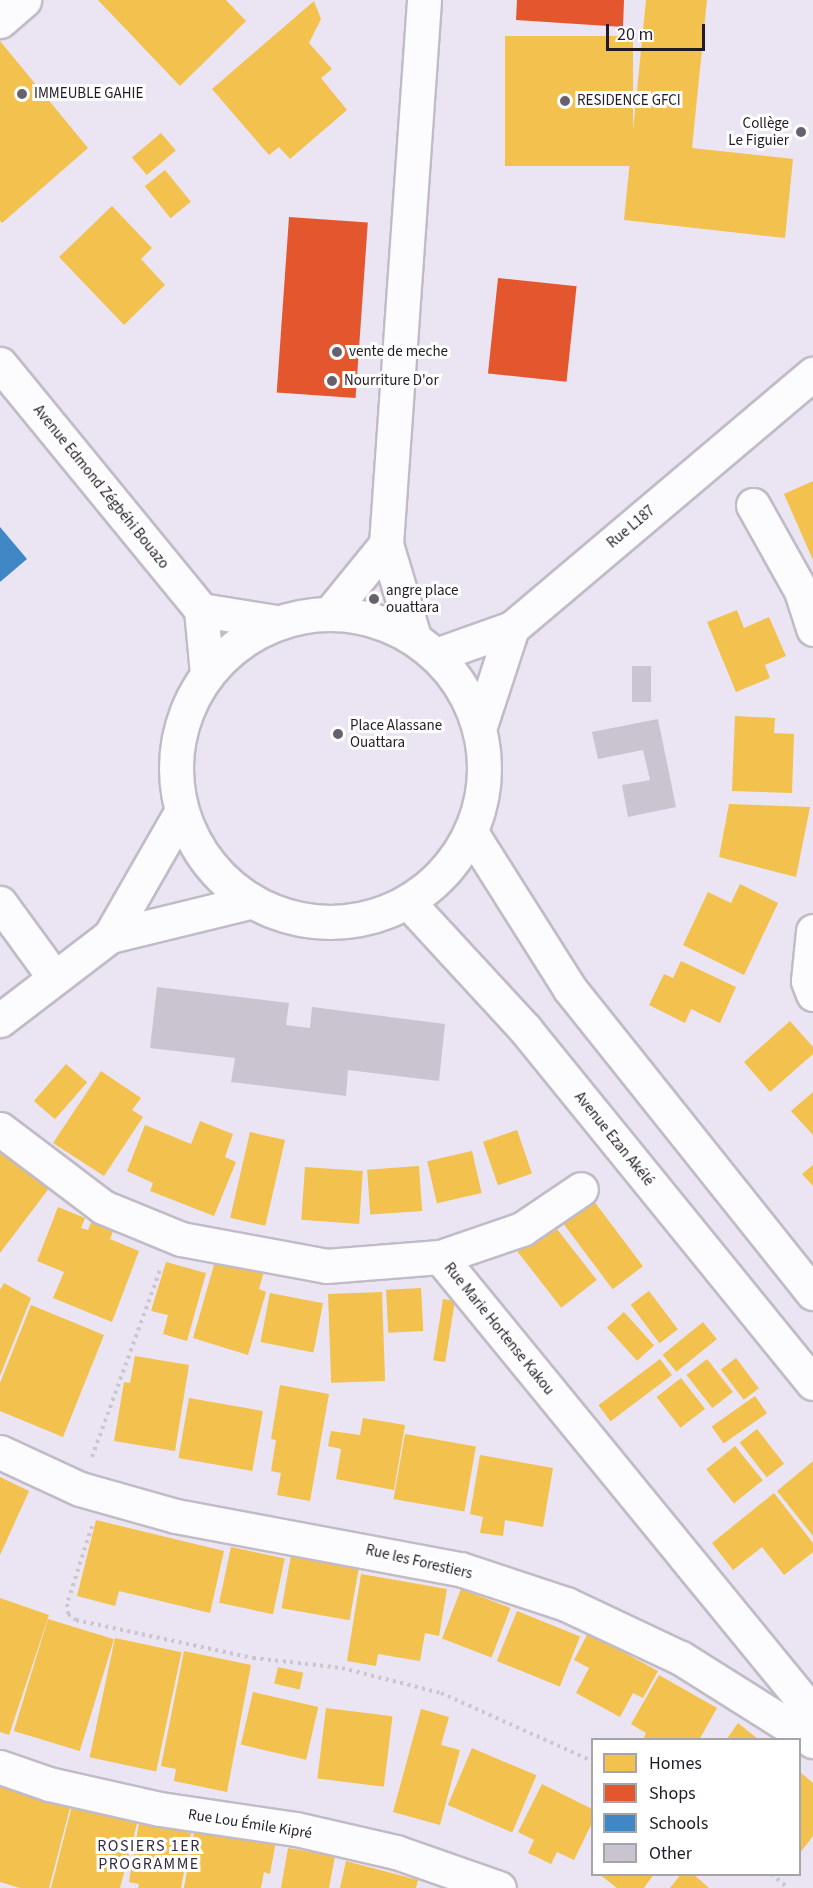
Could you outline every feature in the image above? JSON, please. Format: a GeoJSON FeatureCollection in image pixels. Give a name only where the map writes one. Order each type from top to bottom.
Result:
{"type":"FeatureCollection","features":[{"type":"Feature","properties":{"kind":"street"},"geometry":{"type":"LineString","coordinates":[[0,21],[24,0]]}},
{"type":"Feature","properties":{"kind":"street"},"geometry":{"type":"LineString","coordinates":[[424,0],[386,544],[425,646]]}},
{"type":"Feature","properties":{"kind":"street","name":"Avenue Edmond Zégbéhi Bouazo"},"geometry":{"type":"LineString","coordinates":[[0,364],[201,610]]}},
{"type":"Feature","properties":{"kind":"street","name":"Rue L187"},"geometry":{"type":"LineString","coordinates":[[425,646],[512,628],[813,374]]}},
{"type":"Feature","properties":{"kind":"street"},"geometry":{"type":"LineString","coordinates":[[753,505],[801,591],[813,629]]}},
{"type":"Feature","properties":{"kind":"street"},"geometry":{"type":"LineString","coordinates":[[330,613],[386,544]]}},
{"type":"Feature","properties":{"kind":"street"},"geometry":{"type":"LineString","coordinates":[[207,673],[201,610],[276,622],[330,613],[373,619],[425,646],[463,687],[480,726],[486,781],[472,834],[448,872],[408,902],[367,919],[309,924],[250,902],[207,864],[181,812],[175,776],[178,739],[188,704],[207,673],[238,643],[276,622]]}},
{"type":"Feature","properties":{"kind":"street"},"geometry":{"type":"LineString","coordinates":[[480,726],[512,628]]}},
{"type":"Feature","properties":{"kind":"street"},"geometry":{"type":"LineString","coordinates":[[110,936],[181,812]]}},
{"type":"Feature","properties":{"kind":"street"},"geometry":{"type":"LineString","coordinates":[[472,834],[570,989],[813,1293]]}},
{"type":"Feature","properties":{"kind":"street"},"geometry":{"type":"LineString","coordinates":[[0,1020],[110,936],[250,902]]}},
{"type":"Feature","properties":{"kind":"street","name":"Avenue Ezan Akélé"},"geometry":{"type":"LineString","coordinates":[[408,902],[525,1029],[813,1383]]}},
{"type":"Feature","properties":{"kind":"street"},"geometry":{"type":"LineString","coordinates":[[0,903],[54,977]]}},
{"type":"Feature","properties":{"kind":"street"},"geometry":{"type":"LineString","coordinates":[[813,931],[808,981],[813,994]]}},
{"type":"Feature","properties":{"kind":"street","name":"Rue Marie Hortense Kakou"},"geometry":{"type":"LineString","coordinates":[[0,1129],[103,1207],[173,1236],[249,1254],[326,1266],[440,1257],[813,1713]]}},
{"type":"Feature","properties":{"kind":"street"},"geometry":{"type":"LineString","coordinates":[[440,1257],[522,1229],[581,1189]]}},
{"type":"Feature","properties":{"kind":"street","name":"Rue les Forestiers"},"geometry":{"type":"LineString","coordinates":[[0,1452],[91,1492],[176,1516],[315,1539],[460,1569],[566,1604],[681,1658],[813,1741]]}},
{"type":"Feature","properties":{"kind":"street","name":"Rue Lou Émile Kipré"},"geometry":{"type":"LineString","coordinates":[[0,1767],[49,1784],[160,1809],[296,1830],[396,1852],[499,1888]]}},
{"type":"Feature","properties":{"kind":"path"},"geometry":{"type":"LineString","coordinates":[[173,1236],[91,1492],[67,1604],[71,1618],[253,1658],[342,1668],[441,1693],[591,1761]]}},
{"type":"Feature","properties":{"kind":"path"},"geometry":{"type":"LineString","coordinates":[[772,1876],[788,1888]]}},
{"type":"Feature","properties":{"kind":"building: Homes"},"geometry":{"type":"Polygon","coordinates":[[[98,0],[226,0],[246,21],[180,86],[98,0]]]}},
{"type":"Feature","properties":{"kind":"building: Homes"},"geometry":{"type":"Polygon","coordinates":[[[646,0],[707,0],[692,148],[793,159],[785,238],[624,220],[646,0]]]}},
{"type":"Feature","properties":{"kind":"building: Homes"},"geometry":{"type":"Polygon","coordinates":[[[314,1],[321,19],[309,43],[332,69],[321,78],[347,110],[290,159],[279,147],[269,155],[212,89],[314,1]]]}},
{"type":"Feature","properties":{"kind":"building: Homes","name":"RESIDENCE GFCI"},"geometry":{"type":"Polygon","coordinates":[[[505,36],[633,36],[633,166],[505,166],[505,36]]]}},
{"type":"Feature","properties":{"kind":"building: Homes","name":"IMMEUBLE GAHIE"},"geometry":{"type":"Polygon","coordinates":[[[0,41],[88,148],[2,223],[0,221],[0,41]]]}},
{"type":"Feature","properties":{"kind":"building: Homes"},"geometry":{"type":"Polygon","coordinates":[[[161,133],[176,151],[147,175],[132,157],[161,133]]]}},
{"type":"Feature","properties":{"kind":"building: Homes"},"geometry":{"type":"Polygon","coordinates":[[[165,170],[191,202],[171,218],[145,186],[165,170]]]}},
{"type":"Feature","properties":{"kind":"building: Homes"},"geometry":{"type":"Polygon","coordinates":[[[112,206],[152,248],[141,259],[165,285],[124,325],[59,257],[112,206]]]}},
{"type":"Feature","properties":{"kind":"building: Homes"},"geometry":{"type":"Polygon","coordinates":[[[813,481],[813,560],[784,494],[813,481]]]}},
{"type":"Feature","properties":{"kind":"building: Homes"},"geometry":{"type":"Polygon","coordinates":[[[737,610],[744,628],[769,617],[786,656],[765,665],[770,678],[736,692],[707,622],[737,610]]]}},
{"type":"Feature","properties":{"kind":"building: Homes"},"geometry":{"type":"Polygon","coordinates":[[[735,716],[775,718],[774,733],[794,734],[792,793],[732,791],[735,716]]]}},
{"type":"Feature","properties":{"kind":"building: Homes"},"geometry":{"type":"Polygon","coordinates":[[[729,804],[810,807],[796,877],[719,857],[729,804]]]}},
{"type":"Feature","properties":{"kind":"building: Homes"},"geometry":{"type":"Polygon","coordinates":[[[740,884],[778,903],[744,975],[683,945],[708,892],[731,903],[740,884]]]}},
{"type":"Feature","properties":{"kind":"building: Homes"},"geometry":{"type":"Polygon","coordinates":[[[681,961],[736,987],[720,1023],[691,1009],[685,1023],[649,1005],[664,974],[673,978],[681,961]]]}},
{"type":"Feature","properties":{"kind":"building: Homes"},"geometry":{"type":"Polygon","coordinates":[[[790,1021],[813,1047],[813,1054],[770,1092],[744,1062],[790,1021]]]}},
{"type":"Feature","properties":{"kind":"building: Homes"},"geometry":{"type":"Polygon","coordinates":[[[66,1064],[87,1082],[55,1119],[34,1101],[66,1064]]]}},
{"type":"Feature","properties":{"kind":"building: Homes"},"geometry":{"type":"Polygon","coordinates":[[[101,1071],[141,1098],[132,1110],[143,1117],[104,1176],[53,1143],[101,1071]]]}},
{"type":"Feature","properties":{"kind":"building: Homes"},"geometry":{"type":"Polygon","coordinates":[[[813,1092],[813,1135],[791,1111],[813,1092]]]}},
{"type":"Feature","properties":{"kind":"building: Homes"},"geometry":{"type":"Polygon","coordinates":[[[200,1121],[233,1134],[225,1157],[236,1162],[214,1216],[150,1191],[153,1183],[127,1171],[145,1125],[191,1144],[200,1121]]]}},
{"type":"Feature","properties":{"kind":"building: Homes"},"geometry":{"type":"Polygon","coordinates":[[[517,1130],[532,1173],[498,1185],[483,1142],[517,1130]]]}},
{"type":"Feature","properties":{"kind":"building: Homes"},"geometry":{"type":"Polygon","coordinates":[[[250,1132],[285,1140],[265,1226],[230,1218],[250,1132]]]}},
{"type":"Feature","properties":{"kind":"building: Homes"},"geometry":{"type":"Polygon","coordinates":[[[7,1141],[50,1187],[0,1253],[0,1151],[7,1141]]]}},
{"type":"Feature","properties":{"kind":"building: Homes"},"geometry":{"type":"Polygon","coordinates":[[[472,1151],[482,1193],[437,1203],[427,1161],[472,1151]]]}},
{"type":"Feature","properties":{"kind":"building: Homes"},"geometry":{"type":"Polygon","coordinates":[[[813,1165],[813,1186],[802,1174],[813,1165]]]}},
{"type":"Feature","properties":{"kind":"building: Homes"},"geometry":{"type":"Polygon","coordinates":[[[419,1166],[422,1211],[370,1215],[367,1170],[419,1166]]]}},
{"type":"Feature","properties":{"kind":"building: Homes"},"geometry":{"type":"Polygon","coordinates":[[[305,1167],[363,1171],[359,1224],[301,1220],[305,1167]]]}},
{"type":"Feature","properties":{"kind":"building: Homes"},"geometry":{"type":"Polygon","coordinates":[[[590,1196],[643,1266],[613,1289],[560,1219],[590,1196]]]}},
{"type":"Feature","properties":{"kind":"building: Homes"},"geometry":{"type":"Polygon","coordinates":[[[58,1207],[85,1218],[81,1228],[88,1230],[92,1220],[114,1229],[110,1239],[139,1251],[112,1322],[53,1298],[64,1272],[37,1261],[58,1207]]]}},
{"type":"Feature","properties":{"kind":"building: Homes"},"geometry":{"type":"Polygon","coordinates":[[[553,1224],[597,1280],[561,1308],[518,1252],[553,1224]]]}},
{"type":"Feature","properties":{"kind":"building: Homes"},"geometry":{"type":"Polygon","coordinates":[[[216,1258],[264,1271],[259,1289],[266,1292],[248,1355],[193,1338],[216,1258]]]}},
{"type":"Feature","properties":{"kind":"building: Homes"},"geometry":{"type":"Polygon","coordinates":[[[166,1262],[206,1273],[187,1341],[163,1334],[168,1315],[151,1311],[166,1262]]]}},
{"type":"Feature","properties":{"kind":"building: Homes"},"geometry":{"type":"Polygon","coordinates":[[[4,1283],[31,1298],[0,1376],[0,1290],[4,1283]]]}},
{"type":"Feature","properties":{"kind":"building: Homes"},"geometry":{"type":"Polygon","coordinates":[[[421,1288],[423,1331],[388,1333],[386,1290],[421,1288]]]}},
{"type":"Feature","properties":{"kind":"building: Homes"},"geometry":{"type":"Polygon","coordinates":[[[649,1291],[678,1329],[660,1343],[631,1305],[649,1291]]]}},
{"type":"Feature","properties":{"kind":"building: Homes"},"geometry":{"type":"Polygon","coordinates":[[[382,1292],[385,1381],[331,1383],[328,1294],[382,1292]]]}},
{"type":"Feature","properties":{"kind":"building: Homes"},"geometry":{"type":"Polygon","coordinates":[[[270,1293],[323,1303],[313,1352],[260,1342],[270,1293]]]}},
{"type":"Feature","properties":{"kind":"building: Homes"},"geometry":{"type":"Polygon","coordinates":[[[443,1299],[455,1301],[445,1362],[433,1360],[443,1299]]]}},
{"type":"Feature","properties":{"kind":"building: Homes"},"geometry":{"type":"Polygon","coordinates":[[[31,1305],[104,1335],[63,1437],[0,1411],[0,1383],[31,1305]]]}},
{"type":"Feature","properties":{"kind":"building: Homes"},"geometry":{"type":"Polygon","coordinates":[[[624,1312],[654,1345],[637,1361],[607,1327],[624,1312]]]}},
{"type":"Feature","properties":{"kind":"building: Homes"},"geometry":{"type":"Polygon","coordinates":[[[703,1322],[717,1339],[676,1372],[663,1355],[703,1322]]]}},
{"type":"Feature","properties":{"kind":"building: Homes"},"geometry":{"type":"Polygon","coordinates":[[[135,1356],[189,1365],[175,1451],[114,1441],[124,1382],[130,1383],[135,1356]]]}},
{"type":"Feature","properties":{"kind":"building: Homes"},"geometry":{"type":"Polygon","coordinates":[[[736,1358],[759,1388],[744,1400],[721,1369],[736,1358]]]}},
{"type":"Feature","properties":{"kind":"building: Homes"},"geometry":{"type":"Polygon","coordinates":[[[660,1359],[672,1375],[611,1421],[599,1405],[660,1359]]]}},
{"type":"Feature","properties":{"kind":"building: Homes"},"geometry":{"type":"Polygon","coordinates":[[[707,1359],[733,1392],[712,1408],[687,1375],[707,1359]]]}},
{"type":"Feature","properties":{"kind":"building: Homes"},"geometry":{"type":"Polygon","coordinates":[[[681,1378],[705,1409],[681,1428],[657,1397],[681,1378]]]}},
{"type":"Feature","properties":{"kind":"building: Homes"},"geometry":{"type":"Polygon","coordinates":[[[280,1385],[329,1394],[310,1501],[277,1495],[281,1473],[271,1471],[276,1440],[271,1439],[280,1385]]]}},
{"type":"Feature","properties":{"kind":"building: Homes"},"geometry":{"type":"Polygon","coordinates":[[[755,1396],[767,1413],[724,1444],[712,1426],[755,1396]]]}},
{"type":"Feature","properties":{"kind":"building: Homes"},"geometry":{"type":"Polygon","coordinates":[[[189,1398],[263,1411],[252,1471],[178,1458],[189,1398]]]}},
{"type":"Feature","properties":{"kind":"building: Homes"},"geometry":{"type":"Polygon","coordinates":[[[363,1418],[405,1425],[394,1490],[336,1479],[341,1449],[328,1446],[331,1431],[360,1435],[363,1418]]]}},
{"type":"Feature","properties":{"kind":"building: Homes"},"geometry":{"type":"Polygon","coordinates":[[[757,1429],[784,1464],[767,1477],[740,1443],[757,1429]]]}},
{"type":"Feature","properties":{"kind":"building: Homes"},"geometry":{"type":"Polygon","coordinates":[[[405,1434],[476,1447],[464,1511],[394,1499],[405,1434]]]}},
{"type":"Feature","properties":{"kind":"building: Homes"},"geometry":{"type":"Polygon","coordinates":[[[735,1446],[763,1480],[734,1503],[706,1469],[735,1446]]]}},
{"type":"Feature","properties":{"kind":"building: Homes"},"geometry":{"type":"Polygon","coordinates":[[[480,1455],[553,1468],[543,1527],[505,1520],[503,1536],[480,1533],[483,1517],[470,1514],[480,1455]]]}},
{"type":"Feature","properties":{"kind":"building: Homes"},"geometry":{"type":"Polygon","coordinates":[[[813,1461],[813,1536],[777,1491],[813,1461]]]}},
{"type":"Feature","properties":{"kind":"building: Homes"},"geometry":{"type":"Polygon","coordinates":[[[0,1477],[29,1491],[0,1555],[0,1477]]]}},
{"type":"Feature","properties":{"kind":"building: Homes"},"geometry":{"type":"Polygon","coordinates":[[[774,1493],[813,1543],[813,1552],[784,1575],[762,1547],[733,1570],[712,1543],[774,1493]]]}},
{"type":"Feature","properties":{"kind":"building: Homes"},"geometry":{"type":"Polygon","coordinates":[[[96,1520],[224,1551],[210,1613],[119,1591],[115,1606],[77,1596],[96,1520]]]}},
{"type":"Feature","properties":{"kind":"building: Homes"},"geometry":{"type":"Polygon","coordinates":[[[231,1547],[285,1558],[273,1614],[219,1603],[231,1547]]]}},
{"type":"Feature","properties":{"kind":"building: Homes"},"geometry":{"type":"Polygon","coordinates":[[[291,1555],[359,1567],[350,1620],[282,1608],[291,1555]]]}},
{"type":"Feature","properties":{"kind":"building: Homes"},"geometry":{"type":"Polygon","coordinates":[[[361,1574],[447,1589],[439,1636],[425,1633],[420,1661],[378,1654],[376,1666],[347,1661],[361,1574]]]}},
{"type":"Feature","properties":{"kind":"building: Homes"},"geometry":{"type":"Polygon","coordinates":[[[461,1589],[510,1608],[491,1657],[442,1638],[461,1589]]]}},
{"type":"Feature","properties":{"kind":"building: Homes"},"geometry":{"type":"Polygon","coordinates":[[[0,1598],[49,1615],[9,1735],[0,1732],[0,1598]]]}},
{"type":"Feature","properties":{"kind":"building: Homes"},"geometry":{"type":"Polygon","coordinates":[[[517,1611],[580,1636],[560,1687],[497,1661],[517,1611]]]}},
{"type":"Feature","properties":{"kind":"building: Homes"},"geometry":{"type":"Polygon","coordinates":[[[48,1619],[114,1639],[80,1751],[14,1731],[48,1619]]]}},
{"type":"Feature","properties":{"kind":"building: Homes"},"geometry":{"type":"Polygon","coordinates":[[[588,1633],[658,1671],[643,1698],[633,1693],[620,1717],[576,1693],[589,1668],[574,1660],[588,1633]]]}},
{"type":"Feature","properties":{"kind":"building: Homes"},"geometry":{"type":"Polygon","coordinates":[[[115,1638],[182,1652],[156,1771],[90,1757],[115,1638]]]}},
{"type":"Feature","properties":{"kind":"building: Homes"},"geometry":{"type":"Polygon","coordinates":[[[184,1651],[251,1665],[227,1792],[174,1781],[176,1769],[161,1766],[184,1651]]]}},
{"type":"Feature","properties":{"kind":"building: Homes"},"geometry":{"type":"Polygon","coordinates":[[[278,1667],[303,1673],[300,1689],[274,1684],[278,1667]]]}},
{"type":"Feature","properties":{"kind":"building: Homes"},"geometry":{"type":"Polygon","coordinates":[[[659,1675],[717,1708],[700,1738],[644,1738],[646,1733],[631,1724],[659,1675]]]}},
{"type":"Feature","properties":{"kind":"building: Homes"},"geometry":{"type":"Polygon","coordinates":[[[253,1692],[318,1707],[306,1760],[241,1745],[253,1692]]]}},
{"type":"Feature","properties":{"kind":"building: Homes"},"geometry":{"type":"Polygon","coordinates":[[[326,1708],[393,1716],[384,1787],[317,1778],[326,1708]]]}},
{"type":"Feature","properties":{"kind":"building: Homes"},"geometry":{"type":"Polygon","coordinates":[[[421,1709],[449,1717],[441,1745],[460,1750],[440,1825],[393,1812],[421,1709]]]}},
{"type":"Feature","properties":{"kind":"building: Homes"},"geometry":{"type":"Polygon","coordinates":[[[738,1723],[757,1738],[727,1738],[738,1723]]]}},
{"type":"Feature","properties":{"kind":"building: Homes"},"geometry":{"type":"Polygon","coordinates":[[[472,1748],[536,1775],[512,1832],[448,1805],[472,1748]]]}},
{"type":"Feature","properties":{"kind":"building: Homes"},"geometry":{"type":"Polygon","coordinates":[[[801,1773],[813,1783],[813,1836],[801,1852],[801,1773]]]}},
{"type":"Feature","properties":{"kind":"building: Homes"},"geometry":{"type":"Polygon","coordinates":[[[542,1784],[591,1808],[591,1825],[574,1860],[557,1852],[551,1864],[528,1853],[534,1840],[518,1832],[542,1784]]]}},
{"type":"Feature","properties":{"kind":"building: Homes"},"geometry":{"type":"Polygon","coordinates":[[[0,1785],[71,1804],[49,1888],[20,1888],[0,1882],[0,1785]]]}},
{"type":"Feature","properties":{"kind":"building: Homes"},"geometry":{"type":"Polygon","coordinates":[[[73,1802],[138,1820],[120,1888],[51,1888],[73,1802]]]}},
{"type":"Feature","properties":{"kind":"building: Homes"},"geometry":{"type":"Polygon","coordinates":[[[139,1823],[191,1833],[181,1888],[138,1888],[139,1884],[129,1882],[139,1823]]]}},
{"type":"Feature","properties":{"kind":"building: Homes"},"geometry":{"type":"Polygon","coordinates":[[[195,1827],[276,1841],[270,1874],[264,1872],[261,1888],[184,1888],[195,1827]]]}},
{"type":"Feature","properties":{"kind":"building: Homes"},"geometry":{"type":"Polygon","coordinates":[[[288,1848],[335,1856],[329,1888],[281,1888],[288,1848]]]}},
{"type":"Feature","properties":{"kind":"building: Homes"},"geometry":{"type":"Polygon","coordinates":[[[346,1861],[418,1880],[416,1888],[340,1888],[346,1861]]]}},
{"type":"Feature","properties":{"kind":"building: Homes"},"geometry":{"type":"Polygon","coordinates":[[[602,1876],[653,1876],[644,1888],[617,1888],[602,1876]]]}},
{"type":"Feature","properties":{"kind":"building: Homes"},"geometry":{"type":"Polygon","coordinates":[[[679,1876],[695,1876],[709,1888],[670,1888],[679,1876]]]}},
{"type":"Feature","properties":{"kind":"building: Shops"},"geometry":{"type":"Polygon","coordinates":[[[517,0],[624,0],[623,27],[516,20],[517,0]]]}},
{"type":"Feature","properties":{"kind":"building: Shops"},"geometry":{"type":"Polygon","coordinates":[[[289,217],[368,223],[356,398],[277,393],[289,217]]]}},
{"type":"Feature","properties":{"kind":"building: Shops"},"geometry":{"type":"Polygon","coordinates":[[[498,278],[577,286],[567,382],[488,373],[498,278]]]}},
{"type":"Feature","properties":{"kind":"building: Schools"},"geometry":{"type":"Polygon","coordinates":[[[0,527],[27,559],[0,582],[0,527]]]}},
{"type":"Feature","properties":{"kind":"building: Other"},"geometry":{"type":"Polygon","coordinates":[[[632,666],[651,666],[651,702],[632,702],[632,666]]]}},
{"type":"Feature","properties":{"kind":"building: Other"},"geometry":{"type":"Polygon","coordinates":[[[658,719],[676,807],[628,817],[622,785],[650,780],[643,750],[598,759],[592,732],[658,719]]]}},
{"type":"Feature","properties":{"kind":"building: Other"},"geometry":{"type":"Polygon","coordinates":[[[157,987],[289,1003],[286,1025],[310,1028],[312,1007],[445,1024],[439,1081],[348,1070],[346,1096],[231,1082],[235,1058],[150,1048],[157,987]]]}},
{"type":"Feature","properties":{"kind":"place","name":"IMMEUBLE GAHIE"},"geometry":{"type":"Point","coordinates":[22,94]}},
{"type":"Feature","properties":{"kind":"place","name":"RESIDENCE GFCI"},"geometry":{"type":"Point","coordinates":[565,101]}},
{"type":"Feature","properties":{"kind":"place","name":"Collège Le Figuier"},"geometry":{"type":"Point","coordinates":[801,132]}},
{"type":"Feature","properties":{"kind":"place","name":"vente de meche"},"geometry":{"type":"Point","coordinates":[337,352]}},
{"type":"Feature","properties":{"kind":"place","name":"Nourriture D'or"},"geometry":{"type":"Point","coordinates":[332,381]}},
{"type":"Feature","properties":{"kind":"place","name":"angre place ouattara"},"geometry":{"type":"Point","coordinates":[374,599]}},
{"type":"Feature","properties":{"kind":"place","name":"Place Alassane Ouattara"},"geometry":{"type":"Point","coordinates":[338,734]}},
{"type":"Feature","properties":{"kind":"district","name":"ROSIERS 1ER PROGRAMME"},"geometry":{"type":"Point","coordinates":[149,1855]}}]}
